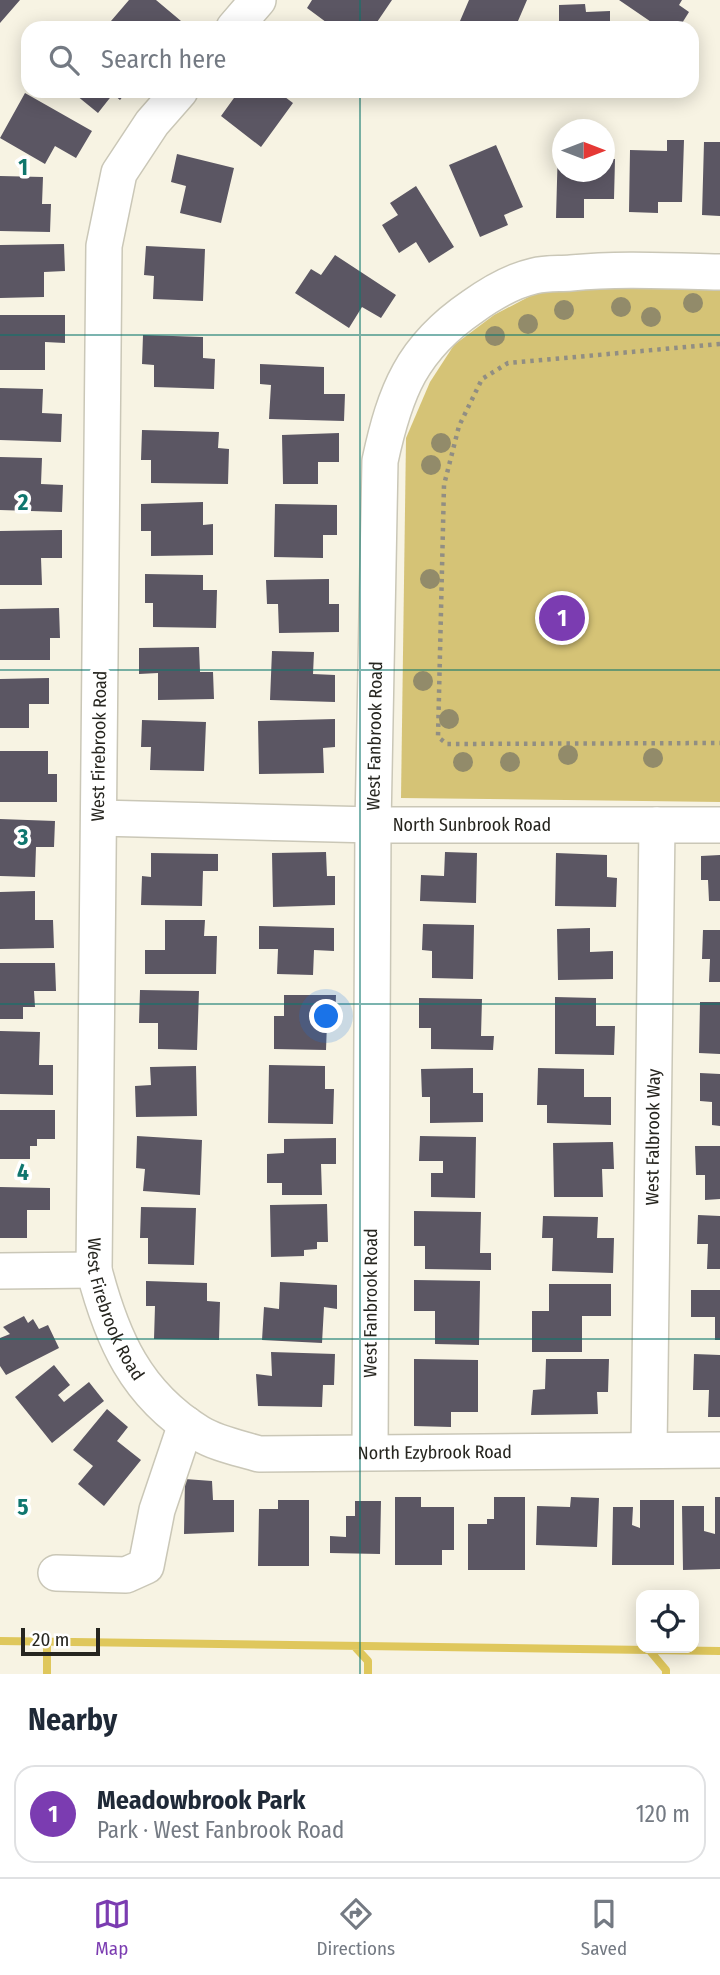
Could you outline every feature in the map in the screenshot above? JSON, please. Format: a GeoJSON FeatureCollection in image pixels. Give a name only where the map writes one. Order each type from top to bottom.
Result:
{"type":"FeatureCollection","features":[{"type":"Feature","properties":{"kind":"street"},"geometry":{"type":"LineString","coordinates":[[240,21],[258,0]]}},
{"type":"Feature","properties":{"kind":"street","name":"West Firebrook Road"},"geometry":{"type":"LineString","coordinates":[[174,98],[152,123],[119,173],[104,246],[94,1270],[105,1314],[127,1362],[174,1414]]}},
{"type":"Feature","properties":{"kind":"street","name":"West Fanbrook Road"},"geometry":{"type":"LineString","coordinates":[[370,1452],[373,825],[380,461],[391,418],[418,357],[447,324],[491,294],[533,276],[606,270],[720,271]]}},
{"type":"Feature","properties":{"kind":"street","name":"North Sunbrook Road"},"geometry":{"type":"LineString","coordinates":[[99,818],[373,825],[720,825]]}},
{"type":"Feature","properties":{"kind":"street","name":"West Falbrook Way"},"geometry":{"type":"LineString","coordinates":[[649,1450],[657,825]]}},
{"type":"Feature","properties":{"kind":"street"},"geometry":{"type":"LineString","coordinates":[[0,1271],[94,1270]]}},
{"type":"Feature","properties":{"kind":"street"},"geometry":{"type":"LineString","coordinates":[[56,1573],[126,1574],[146,1566],[174,1414]]}},
{"type":"Feature","properties":{"kind":"street","name":"North Ezybrook Road"},"geometry":{"type":"LineString","coordinates":[[174,1414],[200,1433],[227,1445],[259,1454],[720,1450]]}},
{"type":"Feature","properties":{"kind":"path"},"geometry":{"type":"LineString","coordinates":[[720,344],[508,363],[482,379],[459,426],[444,485],[438,671],[438,737],[447,744],[720,743]]}},
{"type":"Feature","properties":{"kind":"shaded area"},"geometry":{"type":"Polygon","coordinates":[[[585,285],[720,287],[720,802],[401,798],[406,438],[430,382],[454,345],[494,315],[536,293],[585,285]]]}},
{"type":"Feature","properties":{"kind":"building"},"geometry":{"type":"Polygon","coordinates":[[[0,0],[20,0],[0,23],[0,0]]]}},
{"type":"Feature","properties":{"kind":"building"},"geometry":{"type":"Polygon","coordinates":[[[129,0],[156,0],[181,21],[111,21],[129,0]]]}},
{"type":"Feature","properties":{"kind":"building"},"geometry":{"type":"Polygon","coordinates":[[[312,0],[392,0],[378,21],[325,21],[307,8],[312,0]]]}},
{"type":"Feature","properties":{"kind":"building"},"geometry":{"type":"Polygon","coordinates":[[[469,0],[527,0],[518,21],[460,21],[469,0]]]}},
{"type":"Feature","properties":{"kind":"building"},"geometry":{"type":"Polygon","coordinates":[[[619,0],[682,0],[679,5],[689,12],[683,21],[650,21],[619,0]]]}},
{"type":"Feature","properties":{"kind":"building"},"geometry":{"type":"Polygon","coordinates":[[[585,4],[586,12],[610,11],[610,21],[559,21],[559,5],[585,4]]]}},
{"type":"Feature","properties":{"kind":"building"},"geometry":{"type":"Polygon","coordinates":[[[22,98],[34,98],[92,131],[76,158],[55,146],[45,164],[0,138],[22,98]]]}},
{"type":"Feature","properties":{"kind":"building"},"geometry":{"type":"Polygon","coordinates":[[[80,98],[110,98],[98,113],[80,98]]]}},
{"type":"Feature","properties":{"kind":"building"},"geometry":{"type":"Polygon","coordinates":[[[234,98],[286,98],[293,103],[261,147],[221,116],[234,98]]]}},
{"type":"Feature","properties":{"kind":"building"},"geometry":{"type":"Polygon","coordinates":[[[667,140],[684,140],[682,202],[658,202],[658,213],[629,212],[630,150],[667,151],[667,140]]]}},
{"type":"Feature","properties":{"kind":"building"},"geometry":{"type":"Polygon","coordinates":[[[704,142],[720,142],[720,216],[702,215],[704,142]]]}},
{"type":"Feature","properties":{"kind":"building"},"geometry":{"type":"Polygon","coordinates":[[[496,145],[523,207],[504,215],[508,225],[480,237],[449,165],[496,145]]]}},
{"type":"Feature","properties":{"kind":"building"},"geometry":{"type":"Polygon","coordinates":[[[177,154],[234,168],[221,223],[180,213],[186,186],[171,182],[177,154]]]}},
{"type":"Feature","properties":{"kind":"building"},"geometry":{"type":"Polygon","coordinates":[[[0,176],[43,177],[42,204],[51,204],[50,232],[0,231],[0,176]]]}},
{"type":"Feature","properties":{"kind":"building"},"geometry":{"type":"Polygon","coordinates":[[[557,182],[614,182],[614,199],[584,199],[584,218],[556,218],[557,182]]]}},
{"type":"Feature","properties":{"kind":"building"},"geometry":{"type":"Polygon","coordinates":[[[416,186],[454,247],[429,263],[416,242],[399,253],[382,225],[398,215],[390,203],[416,186]]]}},
{"type":"Feature","properties":{"kind":"building"},"geometry":{"type":"Polygon","coordinates":[[[64,244],[65,271],[44,272],[44,297],[0,298],[0,245],[64,244]]]}},
{"type":"Feature","properties":{"kind":"building"},"geometry":{"type":"Polygon","coordinates":[[[146,246],[205,249],[203,301],[153,299],[154,276],[144,275],[146,246]]]}},
{"type":"Feature","properties":{"kind":"building"},"geometry":{"type":"Polygon","coordinates":[[[335,255],[396,295],[381,318],[362,307],[349,328],[295,293],[311,269],[321,275],[335,255]]]}},
{"type":"Feature","properties":{"kind":"building"},"geometry":{"type":"Polygon","coordinates":[[[0,315],[65,315],[65,343],[45,342],[45,370],[0,370],[0,315]]]}},
{"type":"Feature","properties":{"kind":"building"},"geometry":{"type":"Polygon","coordinates":[[[143,335],[203,337],[203,358],[215,359],[214,389],[154,387],[154,365],[142,364],[143,335]]]}},
{"type":"Feature","properties":{"kind":"building"},"geometry":{"type":"Polygon","coordinates":[[[260,364],[324,367],[324,394],[345,394],[344,421],[269,419],[271,385],[260,384],[260,364]]]}},
{"type":"Feature","properties":{"kind":"building"},"geometry":{"type":"Polygon","coordinates":[[[0,388],[43,389],[42,413],[62,414],[61,442],[0,440],[0,388]]]}},
{"type":"Feature","properties":{"kind":"building"},"geometry":{"type":"Polygon","coordinates":[[[142,430],[219,432],[218,448],[229,449],[228,484],[151,483],[151,460],[141,460],[142,430]]]}},
{"type":"Feature","properties":{"kind":"building"},"geometry":{"type":"Polygon","coordinates":[[[339,433],[339,462],[318,462],[318,484],[283,484],[282,435],[339,433]]]}},
{"type":"Feature","properties":{"kind":"building"},"geometry":{"type":"Polygon","coordinates":[[[0,457],[42,458],[41,484],[63,485],[62,512],[0,510],[0,457]]]}},
{"type":"Feature","properties":{"kind":"building"},"geometry":{"type":"Polygon","coordinates":[[[203,502],[203,525],[213,524],[213,555],[151,556],[151,531],[141,531],[141,504],[203,502]]]}},
{"type":"Feature","properties":{"kind":"building"},"geometry":{"type":"Polygon","coordinates":[[[275,504],[337,505],[337,535],[323,535],[323,558],[274,557],[275,504]]]}},
{"type":"Feature","properties":{"kind":"building"},"geometry":{"type":"Polygon","coordinates":[[[62,530],[62,558],[41,558],[42,585],[0,585],[0,531],[62,530]]]}},
{"type":"Feature","properties":{"kind":"building"},"geometry":{"type":"Polygon","coordinates":[[[145,574],[203,575],[203,590],[217,590],[216,628],[153,627],[153,603],[145,603],[145,574]]]}},
{"type":"Feature","properties":{"kind":"building"},"geometry":{"type":"Polygon","coordinates":[[[329,579],[329,604],[339,604],[339,632],[279,633],[278,604],[267,604],[266,580],[329,579]]]}},
{"type":"Feature","properties":{"kind":"building"},"geometry":{"type":"Polygon","coordinates":[[[59,608],[60,638],[50,638],[50,660],[0,660],[0,609],[59,608]]]}},
{"type":"Feature","properties":{"kind":"building"},"geometry":{"type":"Polygon","coordinates":[[[199,647],[200,672],[213,672],[214,699],[158,700],[158,673],[139,674],[139,648],[199,647]]]}},
{"type":"Feature","properties":{"kind":"building"},"geometry":{"type":"Polygon","coordinates":[[[272,651],[314,652],[313,674],[335,675],[335,702],[270,700],[272,651]]]}},
{"type":"Feature","properties":{"kind":"building"},"geometry":{"type":"Polygon","coordinates":[[[49,678],[49,704],[29,704],[29,728],[0,728],[0,679],[49,678]]]}},
{"type":"Feature","properties":{"kind":"building"},"geometry":{"type":"Polygon","coordinates":[[[335,719],[335,747],[323,748],[324,773],[259,774],[258,721],[335,719]]]}},
{"type":"Feature","properties":{"kind":"building"},"geometry":{"type":"Polygon","coordinates":[[[142,720],[206,722],[204,771],[150,770],[151,747],[141,747],[142,720]]]}},
{"type":"Feature","properties":{"kind":"building"},"geometry":{"type":"Polygon","coordinates":[[[0,751],[48,751],[48,774],[57,774],[57,802],[0,802],[0,751]]]}},
{"type":"Feature","properties":{"kind":"building"},"geometry":{"type":"Polygon","coordinates":[[[0,819],[55,821],[54,847],[36,847],[35,877],[0,876],[0,819]]]}},
{"type":"Feature","properties":{"kind":"building"},"geometry":{"type":"Polygon","coordinates":[[[326,852],[327,876],[335,876],[335,905],[273,907],[272,853],[326,852]]]}},
{"type":"Feature","properties":{"kind":"building"},"geometry":{"type":"Polygon","coordinates":[[[445,852],[477,853],[476,903],[420,901],[421,875],[444,876],[445,852]]]}},
{"type":"Feature","properties":{"kind":"building"},"geometry":{"type":"Polygon","coordinates":[[[151,853],[218,854],[218,871],[203,871],[202,906],[141,905],[142,876],[151,877],[151,853]]]}},
{"type":"Feature","properties":{"kind":"building"},"geometry":{"type":"Polygon","coordinates":[[[556,853],[607,855],[607,877],[617,878],[616,907],[555,906],[556,853]]]}},
{"type":"Feature","properties":{"kind":"building"},"geometry":{"type":"Polygon","coordinates":[[[720,855],[720,901],[709,901],[708,880],[701,880],[701,856],[720,855]]]}},
{"type":"Feature","properties":{"kind":"building"},"geometry":{"type":"Polygon","coordinates":[[[35,891],[35,920],[53,920],[54,948],[0,949],[0,892],[35,891]]]}},
{"type":"Feature","properties":{"kind":"building"},"geometry":{"type":"Polygon","coordinates":[[[165,920],[205,920],[204,936],[217,936],[216,974],[145,974],[145,950],[165,950],[165,920]]]}},
{"type":"Feature","properties":{"kind":"building"},"geometry":{"type":"Polygon","coordinates":[[[423,924],[474,925],[473,979],[432,978],[432,951],[422,950],[423,924]]]}},
{"type":"Feature","properties":{"kind":"building"},"geometry":{"type":"Polygon","coordinates":[[[259,926],[334,928],[334,951],[314,950],[313,975],[277,974],[278,949],[259,949],[259,926]]]}},
{"type":"Feature","properties":{"kind":"building"},"geometry":{"type":"Polygon","coordinates":[[[590,928],[590,952],[613,951],[613,979],[558,980],[557,929],[590,928]]]}},
{"type":"Feature","properties":{"kind":"building"},"geometry":{"type":"Polygon","coordinates":[[[703,930],[720,930],[720,982],[709,982],[710,959],[702,959],[703,930]]]}},
{"type":"Feature","properties":{"kind":"building"},"geometry":{"type":"Polygon","coordinates":[[[0,963],[55,963],[56,991],[34,991],[35,1007],[23,1007],[23,1019],[0,1019],[0,963]]]}},
{"type":"Feature","properties":{"kind":"building"},"geometry":{"type":"Polygon","coordinates":[[[140,990],[199,991],[197,1050],[158,1049],[158,1023],[139,1023],[140,990]]]}},
{"type":"Feature","properties":{"kind":"building"},"geometry":{"type":"Polygon","coordinates":[[[284,995],[336,995],[335,1023],[327,1023],[326,1050],[274,1049],[274,1016],[284,1016],[284,995]]]}},
{"type":"Feature","properties":{"kind":"building"},"geometry":{"type":"Polygon","coordinates":[[[555,997],[596,998],[596,1026],[615,1026],[614,1055],[555,1054],[555,997]]]}},
{"type":"Feature","properties":{"kind":"building"},"geometry":{"type":"Polygon","coordinates":[[[419,998],[482,999],[481,1036],[494,1036],[493,1050],[431,1049],[431,1028],[419,1028],[419,998]]]}},
{"type":"Feature","properties":{"kind":"building"},"geometry":{"type":"Polygon","coordinates":[[[700,1002],[720,1002],[720,1054],[699,1053],[700,1002]]]}},
{"type":"Feature","properties":{"kind":"building"},"geometry":{"type":"Polygon","coordinates":[[[0,1031],[40,1032],[39,1065],[53,1065],[53,1095],[0,1094],[0,1031]]]}},
{"type":"Feature","properties":{"kind":"building"},"geometry":{"type":"Polygon","coordinates":[[[269,1065],[325,1066],[325,1089],[334,1089],[333,1124],[268,1123],[269,1065]]]}},
{"type":"Feature","properties":{"kind":"building"},"geometry":{"type":"Polygon","coordinates":[[[196,1066],[197,1116],[136,1117],[135,1086],[151,1085],[150,1067],[196,1066]]]}},
{"type":"Feature","properties":{"kind":"building"},"geometry":{"type":"Polygon","coordinates":[[[473,1068],[473,1093],[483,1093],[483,1122],[430,1123],[430,1097],[422,1097],[421,1069],[473,1068]]]}},
{"type":"Feature","properties":{"kind":"building"},"geometry":{"type":"Polygon","coordinates":[[[538,1068],[584,1069],[584,1097],[611,1097],[611,1125],[547,1123],[547,1105],[537,1105],[538,1068]]]}},
{"type":"Feature","properties":{"kind":"building"},"geometry":{"type":"Polygon","coordinates":[[[700,1073],[720,1074],[720,1126],[712,1125],[712,1102],[700,1101],[700,1073]]]}},
{"type":"Feature","properties":{"kind":"building"},"geometry":{"type":"Polygon","coordinates":[[[0,1110],[55,1110],[55,1139],[37,1139],[37,1146],[30,1146],[30,1159],[0,1159],[0,1110]]]}},
{"type":"Feature","properties":{"kind":"building"},"geometry":{"type":"Polygon","coordinates":[[[137,1136],[202,1140],[200,1195],[143,1191],[145,1169],[136,1168],[137,1136]]]}},
{"type":"Feature","properties":{"kind":"building"},"geometry":{"type":"Polygon","coordinates":[[[420,1136],[476,1137],[475,1198],[431,1197],[431,1173],[443,1173],[443,1161],[419,1161],[420,1136]]]}},
{"type":"Feature","properties":{"kind":"building"},"geometry":{"type":"Polygon","coordinates":[[[336,1138],[336,1164],[321,1164],[322,1195],[282,1195],[282,1183],[267,1183],[267,1154],[284,1153],[284,1139],[336,1138]]]}},
{"type":"Feature","properties":{"kind":"building"},"geometry":{"type":"Polygon","coordinates":[[[613,1142],[614,1169],[602,1169],[603,1197],[554,1197],[553,1143],[613,1142]]]}},
{"type":"Feature","properties":{"kind":"building"},"geometry":{"type":"Polygon","coordinates":[[[695,1146],[720,1146],[720,1199],[705,1200],[705,1175],[696,1175],[695,1146]]]}},
{"type":"Feature","properties":{"kind":"building"},"geometry":{"type":"Polygon","coordinates":[[[0,1187],[50,1188],[50,1210],[27,1210],[27,1238],[0,1238],[0,1187]]]}},
{"type":"Feature","properties":{"kind":"building"},"geometry":{"type":"Polygon","coordinates":[[[327,1204],[328,1242],[317,1242],[317,1249],[304,1250],[304,1256],[271,1257],[270,1205],[327,1204]]]}},
{"type":"Feature","properties":{"kind":"building"},"geometry":{"type":"Polygon","coordinates":[[[141,1207],[196,1208],[194,1265],[148,1264],[148,1238],[140,1238],[141,1207]]]}},
{"type":"Feature","properties":{"kind":"building"},"geometry":{"type":"Polygon","coordinates":[[[414,1211],[481,1212],[480,1253],[491,1253],[491,1270],[425,1269],[425,1246],[414,1246],[414,1211]]]}},
{"type":"Feature","properties":{"kind":"building"},"geometry":{"type":"Polygon","coordinates":[[[698,1215],[720,1216],[720,1269],[707,1269],[708,1244],[697,1244],[698,1215]]]}},
{"type":"Feature","properties":{"kind":"building"},"geometry":{"type":"Polygon","coordinates":[[[543,1216],[598,1217],[597,1238],[614,1238],[613,1273],[552,1271],[553,1238],[542,1238],[543,1216]]]}},
{"type":"Feature","properties":{"kind":"building"},"geometry":{"type":"Polygon","coordinates":[[[414,1280],[480,1281],[479,1345],[435,1344],[435,1311],[414,1311],[414,1280]]]}},
{"type":"Feature","properties":{"kind":"building"},"geometry":{"type":"Polygon","coordinates":[[[146,1281],[207,1283],[207,1301],[220,1302],[219,1340],[154,1339],[155,1306],[146,1306],[146,1281]]]}},
{"type":"Feature","properties":{"kind":"building"},"geometry":{"type":"Polygon","coordinates":[[[280,1282],[337,1285],[337,1309],[324,1307],[322,1343],[262,1340],[264,1307],[279,1309],[280,1282]]]}},
{"type":"Feature","properties":{"kind":"building"},"geometry":{"type":"Polygon","coordinates":[[[549,1284],[611,1284],[611,1316],[582,1316],[582,1352],[532,1352],[532,1311],[549,1311],[549,1284]]]}},
{"type":"Feature","properties":{"kind":"building"},"geometry":{"type":"Polygon","coordinates":[[[691,1290],[720,1290],[720,1340],[715,1340],[715,1317],[691,1317],[691,1290]]]}},
{"type":"Feature","properties":{"kind":"building"},"geometry":{"type":"Polygon","coordinates":[[[24,1316],[28,1323],[33,1319],[39,1329],[48,1325],[59,1348],[6,1375],[0,1366],[0,1338],[10,1334],[3,1327],[24,1316]]]}},
{"type":"Feature","properties":{"kind":"building"},"geometry":{"type":"Polygon","coordinates":[[[271,1352],[335,1354],[334,1385],[323,1385],[322,1407],[258,1406],[256,1374],[272,1376],[271,1352]]]}},
{"type":"Feature","properties":{"kind":"building"},"geometry":{"type":"Polygon","coordinates":[[[694,1354],[720,1355],[720,1417],[708,1417],[709,1390],[693,1390],[694,1354]]]}},
{"type":"Feature","properties":{"kind":"building"},"geometry":{"type":"Polygon","coordinates":[[[414,1359],[478,1360],[478,1412],[451,1412],[451,1427],[414,1426],[414,1359]]]}},
{"type":"Feature","properties":{"kind":"building"},"geometry":{"type":"Polygon","coordinates":[[[546,1359],[609,1359],[608,1392],[597,1392],[598,1414],[531,1415],[533,1390],[545,1389],[546,1359]]]}},
{"type":"Feature","properties":{"kind":"building"},"geometry":{"type":"Polygon","coordinates":[[[54,1365],[70,1385],[58,1395],[64,1402],[89,1382],[104,1401],[52,1443],[15,1397],[54,1365]]]}},
{"type":"Feature","properties":{"kind":"building"},"geometry":{"type":"Polygon","coordinates":[[[107,1409],[128,1427],[117,1441],[141,1460],[104,1506],[78,1484],[93,1466],[73,1450],[107,1409]]]}},
{"type":"Feature","properties":{"kind":"building"},"geometry":{"type":"Polygon","coordinates":[[[185,1479],[212,1481],[213,1500],[234,1500],[234,1532],[184,1534],[185,1479]]]}},
{"type":"Feature","properties":{"kind":"building"},"geometry":{"type":"Polygon","coordinates":[[[395,1497],[421,1497],[421,1507],[454,1507],[454,1550],[442,1550],[442,1565],[395,1565],[395,1497]]]}},
{"type":"Feature","properties":{"kind":"building"},"geometry":{"type":"Polygon","coordinates":[[[494,1497],[525,1497],[525,1570],[468,1570],[468,1524],[487,1524],[487,1519],[494,1519],[494,1497]]]}},
{"type":"Feature","properties":{"kind":"building"},"geometry":{"type":"Polygon","coordinates":[[[571,1497],[599,1498],[597,1547],[536,1545],[537,1506],[570,1507],[571,1497]]]}},
{"type":"Feature","properties":{"kind":"building"},"geometry":{"type":"Polygon","coordinates":[[[715,1497],[720,1497],[720,1569],[683,1570],[682,1506],[704,1506],[704,1531],[715,1534],[715,1497]]]}},
{"type":"Feature","properties":{"kind":"building"},"geometry":{"type":"Polygon","coordinates":[[[278,1500],[309,1500],[309,1566],[258,1566],[259,1509],[278,1509],[278,1500]]]}},
{"type":"Feature","properties":{"kind":"building"},"geometry":{"type":"Polygon","coordinates":[[[640,1500],[674,1500],[674,1565],[612,1565],[613,1507],[633,1507],[632,1525],[640,1528],[640,1500]]]}},
{"type":"Feature","properties":{"kind":"building"},"geometry":{"type":"Polygon","coordinates":[[[355,1501],[381,1501],[380,1554],[330,1553],[330,1536],[346,1537],[346,1516],[355,1516],[355,1501]]]}},
{"type":"Feature","properties":{"kind":"waterway"},"geometry":{"type":"LineString","coordinates":[[0,1641],[720,1651]]}},
{"type":"Feature","properties":{"kind":"waterway"},"geometry":{"type":"LineString","coordinates":[[47,1642],[47,1674]]}},
{"type":"Feature","properties":{"kind":"waterway"},"geometry":{"type":"LineString","coordinates":[[356,1648],[368,1661],[368,1674]]}},
{"type":"Feature","properties":{"kind":"waterway"},"geometry":{"type":"LineString","coordinates":[[652,1653],[666,1670],[666,1674]]}},
{"type":"Feature","properties":{"kind":"place","name":"Meadowbrook Park"},"geometry":{"type":"Point","coordinates":[562,618]}}]}
